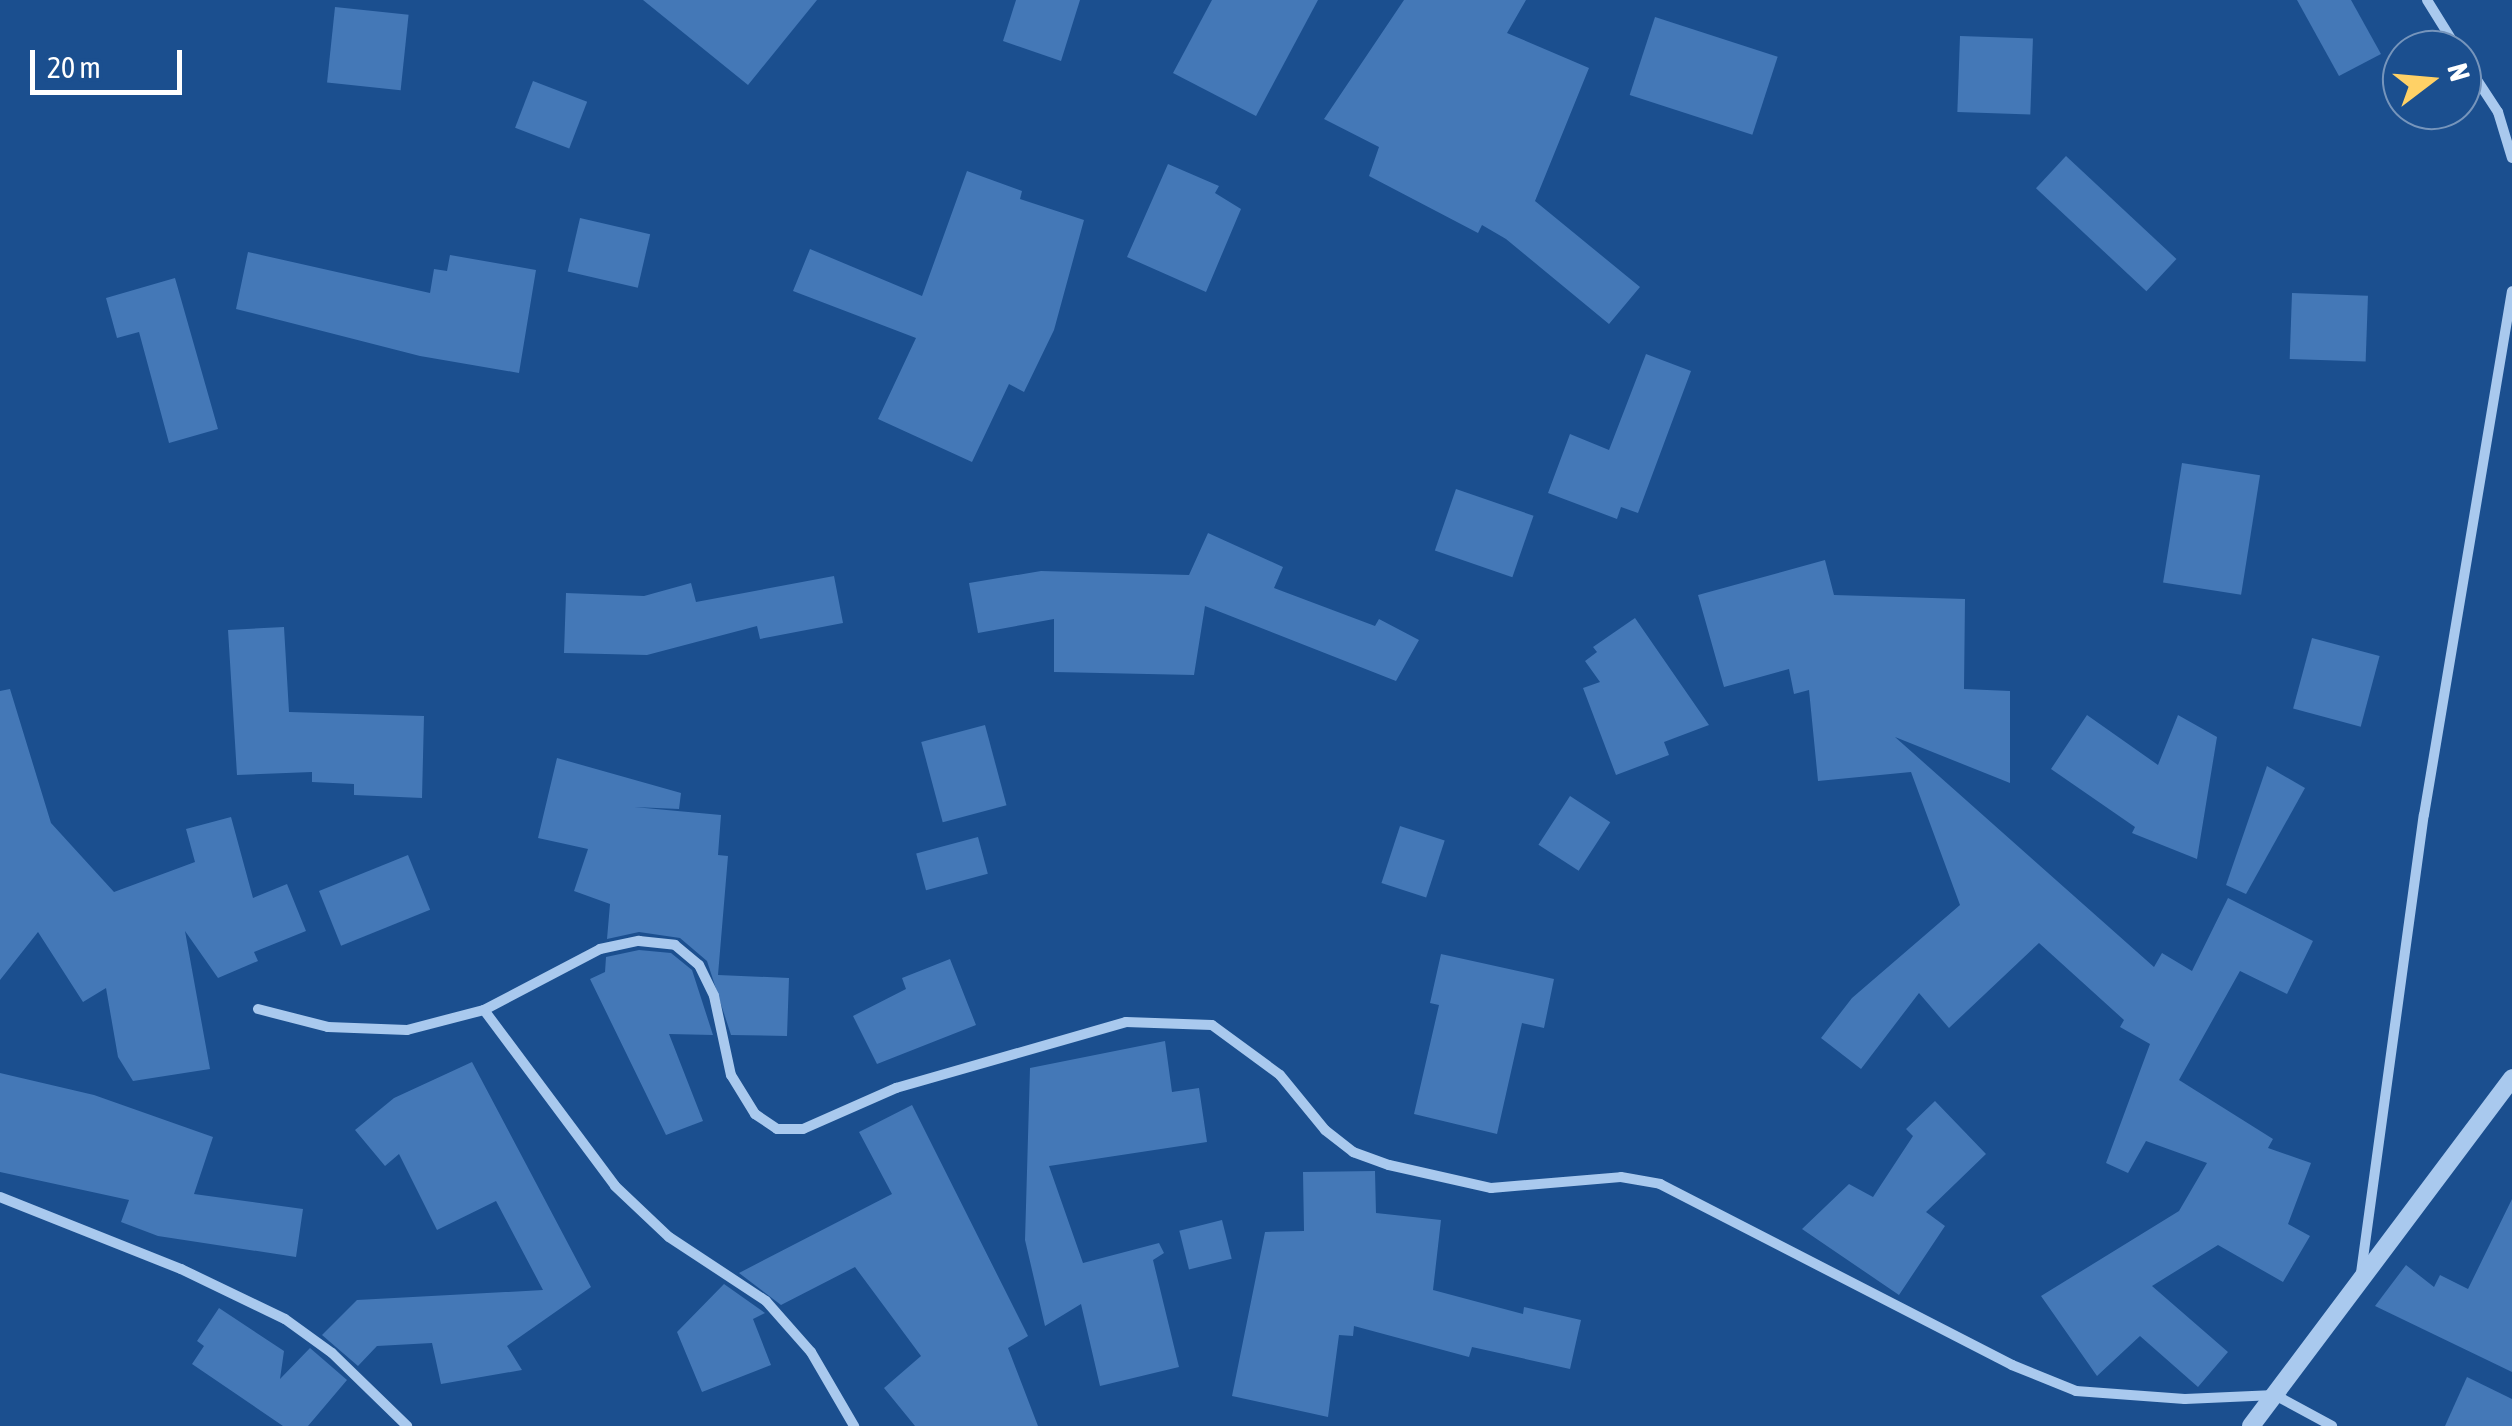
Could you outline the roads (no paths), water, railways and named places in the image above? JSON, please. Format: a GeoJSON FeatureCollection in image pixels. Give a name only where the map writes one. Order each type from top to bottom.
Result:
{"type":"FeatureCollection","features":[{"type":"Feature","properties":{"kind":"street"},"geometry":{"type":"LineString","coordinates":[[2427,0],[2446,30]]}},
{"type":"Feature","properties":{"kind":"street"},"geometry":{"type":"LineString","coordinates":[[2482,88],[2498,112],[2512,158]]}},
{"type":"Feature","properties":{"kind":"street"},"geometry":{"type":"LineString","coordinates":[[2359,1289],[2424,814],[2512,291]]}},
{"type":"Feature","properties":{"kind":"street"},"geometry":{"type":"LineString","coordinates":[[258,1009],[328,1027],[407,1030],[484,1010],[600,950],[639,941],[675,945],[699,965],[714,996],[730,1075],[755,1114],[777,1129],[803,1129],[896,1088],[1126,1022],[1212,1025],[1280,1074],[1325,1130],[1389,1165],[1491,1188],[1621,1177],[1660,1184],[2012,1365],[2076,1391],[2170,1399],[2275,1396],[2332,1426]]}},
{"type":"Feature","properties":{"kind":"street"},"geometry":{"type":"LineString","coordinates":[[484,1010],[614,1186],[669,1237],[766,1301],[811,1352],[854,1426]]}},
{"type":"Feature","properties":{"kind":"street"},"geometry":{"type":"LineString","coordinates":[[2250,1426],[2359,1289],[2512,1078]]}},
{"type":"Feature","properties":{"kind":"street"},"geometry":{"type":"LineString","coordinates":[[0,1198],[181,1269],[285,1320],[332,1352],[407,1426]]}}]}
